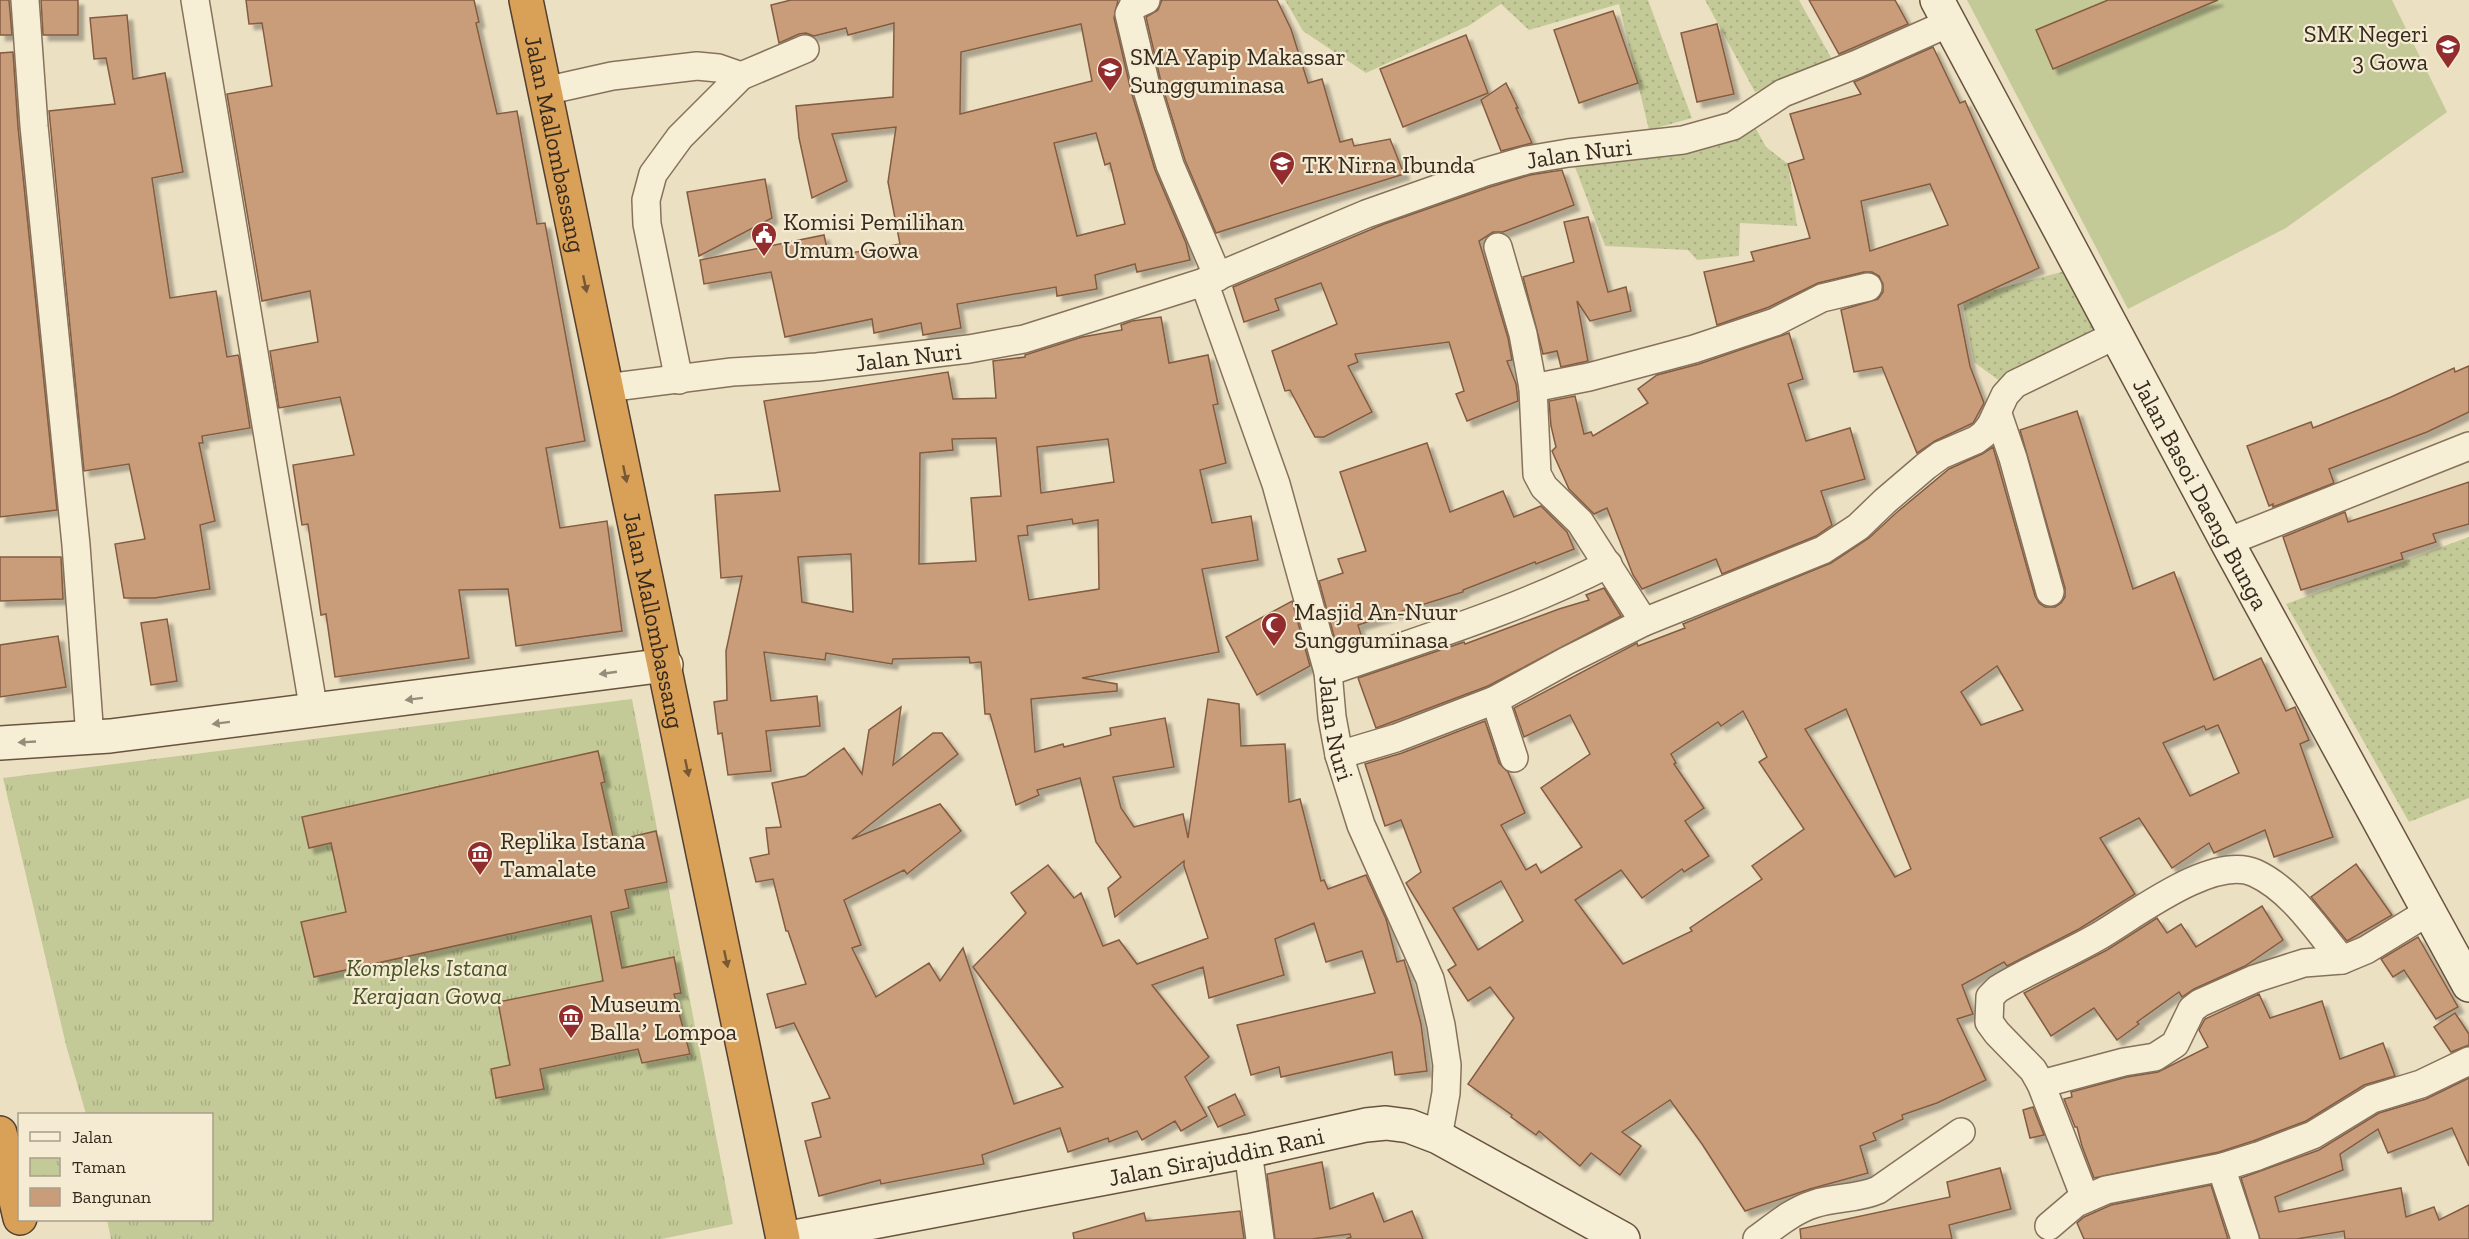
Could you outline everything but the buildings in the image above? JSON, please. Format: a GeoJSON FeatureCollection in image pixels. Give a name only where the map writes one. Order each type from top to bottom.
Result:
{"type":"FeatureCollection","features":[{"type":"Feature","properties":{"kind":"highway","name":"Jalan Mallombassang"},"geometry":{"type":"LineString","coordinates":[[526,0],[571,85],[606,388],[666,666],[784,1239]]}},
{"type":"Feature","properties":{"kind":"highway"},"geometry":{"type":"LineString","coordinates":[[0,1133],[18,1210]]}},
{"type":"Feature","properties":{"kind":"highway"},"geometry":{"type":"LineString","coordinates":[[20,1221],[24,1239]]}},
{"type":"Feature","properties":{"kind":"street"},"geometry":{"type":"LineString","coordinates":[[25,0],[34,126],[76,545],[90,738]]}},
{"type":"Feature","properties":{"kind":"street"},"geometry":{"type":"LineString","coordinates":[[195,0],[314,712]]}},
{"type":"Feature","properties":{"kind":"street"},"geometry":{"type":"LineString","coordinates":[[1138,2],[1130,9],[1132,30],[1170,165],[1211,280]]}},
{"type":"Feature","properties":{"kind":"street","name":"Jalan Nuri"},"geometry":{"type":"LineString","coordinates":[[606,388],[732,372],[817,367],[969,349],[1024,339],[1078,324],[1211,280],[1366,214],[1527,160],[1683,140],[1733,126],[1783,93],[1857,64],[1943,11]]}},
{"type":"Feature","properties":{"kind":"street","name":"Jalan Basoi Daeng Bunga"},"geometry":{"type":"LineString","coordinates":[[1943,11],[2227,542],[2469,985]]}},
{"type":"Feature","properties":{"kind":"street"},"geometry":{"type":"LineString","coordinates":[[679,380],[647,224],[646,200],[653,174],[680,136],[741,76],[805,49]]}},
{"type":"Feature","properties":{"kind":"street"},"geometry":{"type":"LineString","coordinates":[[571,85],[697,66],[718,68],[741,76]]}},
{"type":"Feature","properties":{"kind":"street"},"geometry":{"type":"LineString","coordinates":[[1498,247],[1523,334],[1533,388],[1537,474],[1544,487],[1580,522],[1644,622]]}},
{"type":"Feature","properties":{"kind":"street","name":"Jalan Nuri"},"geometry":{"type":"LineString","coordinates":[[1211,280],[1276,484],[1328,672],[1332,717],[1339,755],[1372,854],[1430,979],[1441,1025],[1447,1065],[1446,1093],[1438,1137]]}},
{"type":"Feature","properties":{"kind":"street"},"geometry":{"type":"LineString","coordinates":[[1533,388],[1589,377],[1694,349],[1775,322],[1822,298],[1868,287]]}},
{"type":"Feature","properties":{"kind":"street"},"geometry":{"type":"LineString","coordinates":[[1339,755],[1396,738],[1496,700],[1566,661],[1644,622],[1719,590],[1800,560],[1842,539],[1926,466],[1941,455],[1976,440],[1984,434],[1998,414],[2005,395],[2015,384],[2116,335]]}},
{"type":"Feature","properties":{"kind":"street"},"geometry":{"type":"LineString","coordinates":[[1998,414],[2016,468],[2050,592]]}},
{"type":"Feature","properties":{"kind":"street"},"geometry":{"type":"LineString","coordinates":[[2227,542],[2469,446]]}},
{"type":"Feature","properties":{"kind":"street"},"geometry":{"type":"LineString","coordinates":[[1328,672],[1514,607],[1608,564]]}},
{"type":"Feature","properties":{"kind":"street"},"geometry":{"type":"LineString","coordinates":[[0,743],[90,738],[314,712],[666,666]]}},
{"type":"Feature","properties":{"kind":"street"},"geometry":{"type":"LineString","coordinates":[[1496,700],[1514,758]]}},
{"type":"Feature","properties":{"kind":"street"},"geometry":{"type":"LineString","coordinates":[[2085,1198],[2041,1084],[2033,1070],[1989,1022],[1990,997],[2017,978],[2098,937],[2180,886],[2226,870],[2254,872],[2288,896],[2342,960]]}},
{"type":"Feature","properties":{"kind":"street"},"geometry":{"type":"LineString","coordinates":[[2041,1084],[2124,1062],[2155,1057],[2175,1044],[2192,1009],[2200,1003],[2254,979],[2304,963],[2342,960],[2366,950],[2428,912]]}},
{"type":"Feature","properties":{"kind":"street"},"geometry":{"type":"LineString","coordinates":[[2049,1226],[2085,1198],[2106,1190],[2223,1167],[2258,1156],[2313,1135],[2373,1099],[2421,1084],[2469,1061]]}},
{"type":"Feature","properties":{"kind":"street","name":"Jalan Sirajuddin Rani"},"geometry":{"type":"LineString","coordinates":[[784,1239],[1248,1151],[1366,1125],[1386,1123],[1409,1126],[1438,1137],[1623,1239]]}},
{"type":"Feature","properties":{"kind":"street"},"geometry":{"type":"LineString","coordinates":[[1757,1239],[1796,1211],[1824,1202],[1864,1196],[1878,1190],[1961,1132]]}},
{"type":"Feature","properties":{"kind":"street"},"geometry":{"type":"LineString","coordinates":[[1248,1151],[1260,1239]]}},
{"type":"Feature","properties":{"kind":"street"},"geometry":{"type":"LineString","coordinates":[[2223,1167],[2245,1239]]}},
{"type":"Feature","properties":{"kind":"street"},"geometry":{"type":"LineString","coordinates":[[0,1225],[18,1220]]}},
{"type":"Feature","properties":{"kind":"green space"},"geometry":{"type":"Polygon","coordinates":[[[1285,0],[1648,0],[1692,118],[1649,130],[1619,4],[1529,30],[1501,4],[1470,25],[1366,73],[1303,31],[1285,0]]]}},
{"type":"Feature","properties":{"kind":"green space"},"geometry":{"type":"Polygon","coordinates":[[[1705,0],[1799,0],[1833,61],[1755,92],[1705,0]]]}},
{"type":"Feature","properties":{"kind":"green space"},"geometry":{"type":"Polygon","coordinates":[[[1967,0],[2392,0],[2447,112],[2286,228],[2128,309],[1967,0]]]}},
{"type":"Feature","properties":{"kind":"green space"},"geometry":{"type":"Polygon","coordinates":[[[1754,125],[1766,147],[1788,164],[1797,226],[1740,223],[1739,256],[1697,260],[1688,250],[1605,246],[1572,159],[1754,125]]]}},
{"type":"Feature","properties":{"kind":"green space"},"geometry":{"type":"Polygon","coordinates":[[[2069,270],[2108,332],[2005,385],[1974,362],[1962,298],[2069,270]]]}},
{"type":"Feature","properties":{"kind":"green space"},"geometry":{"type":"Polygon","coordinates":[[[2469,537],[2469,798],[2409,822],[2286,604],[2469,537]]]}},
{"type":"Feature","properties":{"kind":"green space","name":"Kompleks Istana Kerajaan Gowa"},"geometry":{"type":"Polygon","coordinates":[[[632,699],[733,1224],[662,1239],[111,1239],[107,1221],[213,1221],[213,1113],[86,1113],[67,1049],[3,778],[632,699]]]}},
{"type":"Feature","properties":{"kind":"place","name":"SMK Negeri 3 Gowa"},"geometry":{"type":"Point","coordinates":[2448,70]}},
{"type":"Feature","properties":{"kind":"place","name":"SMA Yapip Makassar Sungguminasa"},"geometry":{"type":"Point","coordinates":[1110,93]}},
{"type":"Feature","properties":{"kind":"place","name":"TK Nirna Ibunda"},"geometry":{"type":"Point","coordinates":[1282,187]}},
{"type":"Feature","properties":{"kind":"place","name":"Komisi Pemilihan Umum Gowa"},"geometry":{"type":"Point","coordinates":[764,258]}},
{"type":"Feature","properties":{"kind":"place","name":"Masjid An-Nuur Sungguminasa"},"geometry":{"type":"Point","coordinates":[1274,648]}},
{"type":"Feature","properties":{"kind":"place","name":"Replika Istana Tamalate"},"geometry":{"type":"Point","coordinates":[480,877]}},
{"type":"Feature","properties":{"kind":"place","name":"Museum Ballaʼ Lompoa"},"geometry":{"type":"Point","coordinates":[571,1040]}}]}
